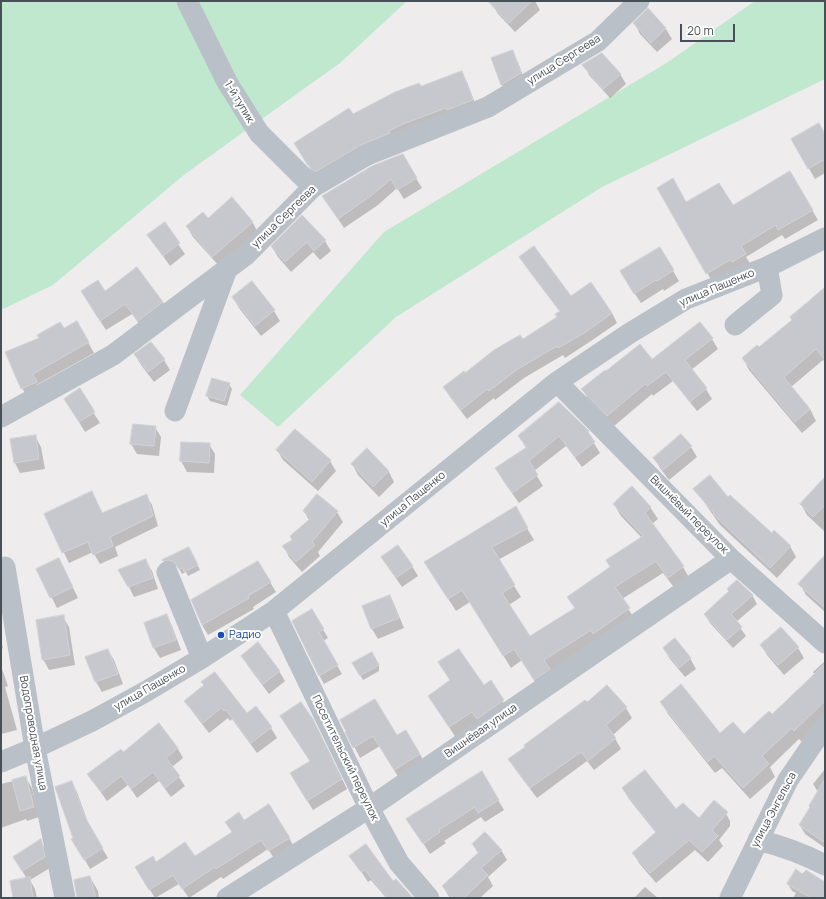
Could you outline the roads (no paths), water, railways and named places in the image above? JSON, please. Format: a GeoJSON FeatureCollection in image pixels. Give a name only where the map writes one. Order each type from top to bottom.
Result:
{"type":"FeatureCollection","features":[{"type":"Feature","properties":{"kind":"street","name":"1-й тупик"},"geometry":{"type":"LineString","coordinates":[[187,1],[227,82],[259,133],[312,187]]}},
{"type":"Feature","properties":{"kind":"street","name":"улица Сергеева"},"geometry":{"type":"LineString","coordinates":[[1,418],[113,355],[247,254],[312,187],[367,156],[488,107],[598,41],[639,1]]}},
{"type":"Feature","properties":{"kind":"street","name":"улица Пащенко"},"geometry":{"type":"LineString","coordinates":[[1,762],[35,748],[92,721],[132,699],[202,658],[274,611],[557,382],[630,333],[686,299],[768,267],[825,238]]}},
{"type":"Feature","properties":{"kind":"street"},"geometry":{"type":"LineString","coordinates":[[735,325],[772,295],[768,267]]}},
{"type":"Feature","properties":{"kind":"street"},"geometry":{"type":"LineString","coordinates":[[175,411],[227,269]]}},
{"type":"Feature","properties":{"kind":"street","name":"Вишнёвый переулок"},"geometry":{"type":"LineString","coordinates":[[557,382],[731,559],[825,643]]}},
{"type":"Feature","properties":{"kind":"street","name":"Вишнёвая улица"},"geometry":{"type":"LineString","coordinates":[[227,898],[369,808],[731,559]]}},
{"type":"Feature","properties":{"kind":"street","name":"Водопроводная улица"},"geometry":{"type":"LineString","coordinates":[[5,567],[35,748],[66,898]]}},
{"type":"Feature","properties":{"kind":"street"},"geometry":{"type":"LineString","coordinates":[[167,572],[202,658]]}},
{"type":"Feature","properties":{"kind":"street","name":"Посетительский переулок"},"geometry":{"type":"LineString","coordinates":[[274,611],[369,808],[399,863],[429,898]]}},
{"type":"Feature","properties":{"kind":"street","name":"улица Энгельса"},"geometry":{"type":"LineString","coordinates":[[730,898],[788,780],[825,726]]}},
{"type":"Feature","properties":{"kind":"street"},"geometry":{"type":"LineString","coordinates":[[758,840],[781,846],[812,858],[825,865]]}},
{"type":"Feature","properties":{"kind":"place","name":"Радио"},"geometry":{"type":"Point","coordinates":[221,635]}}]}
